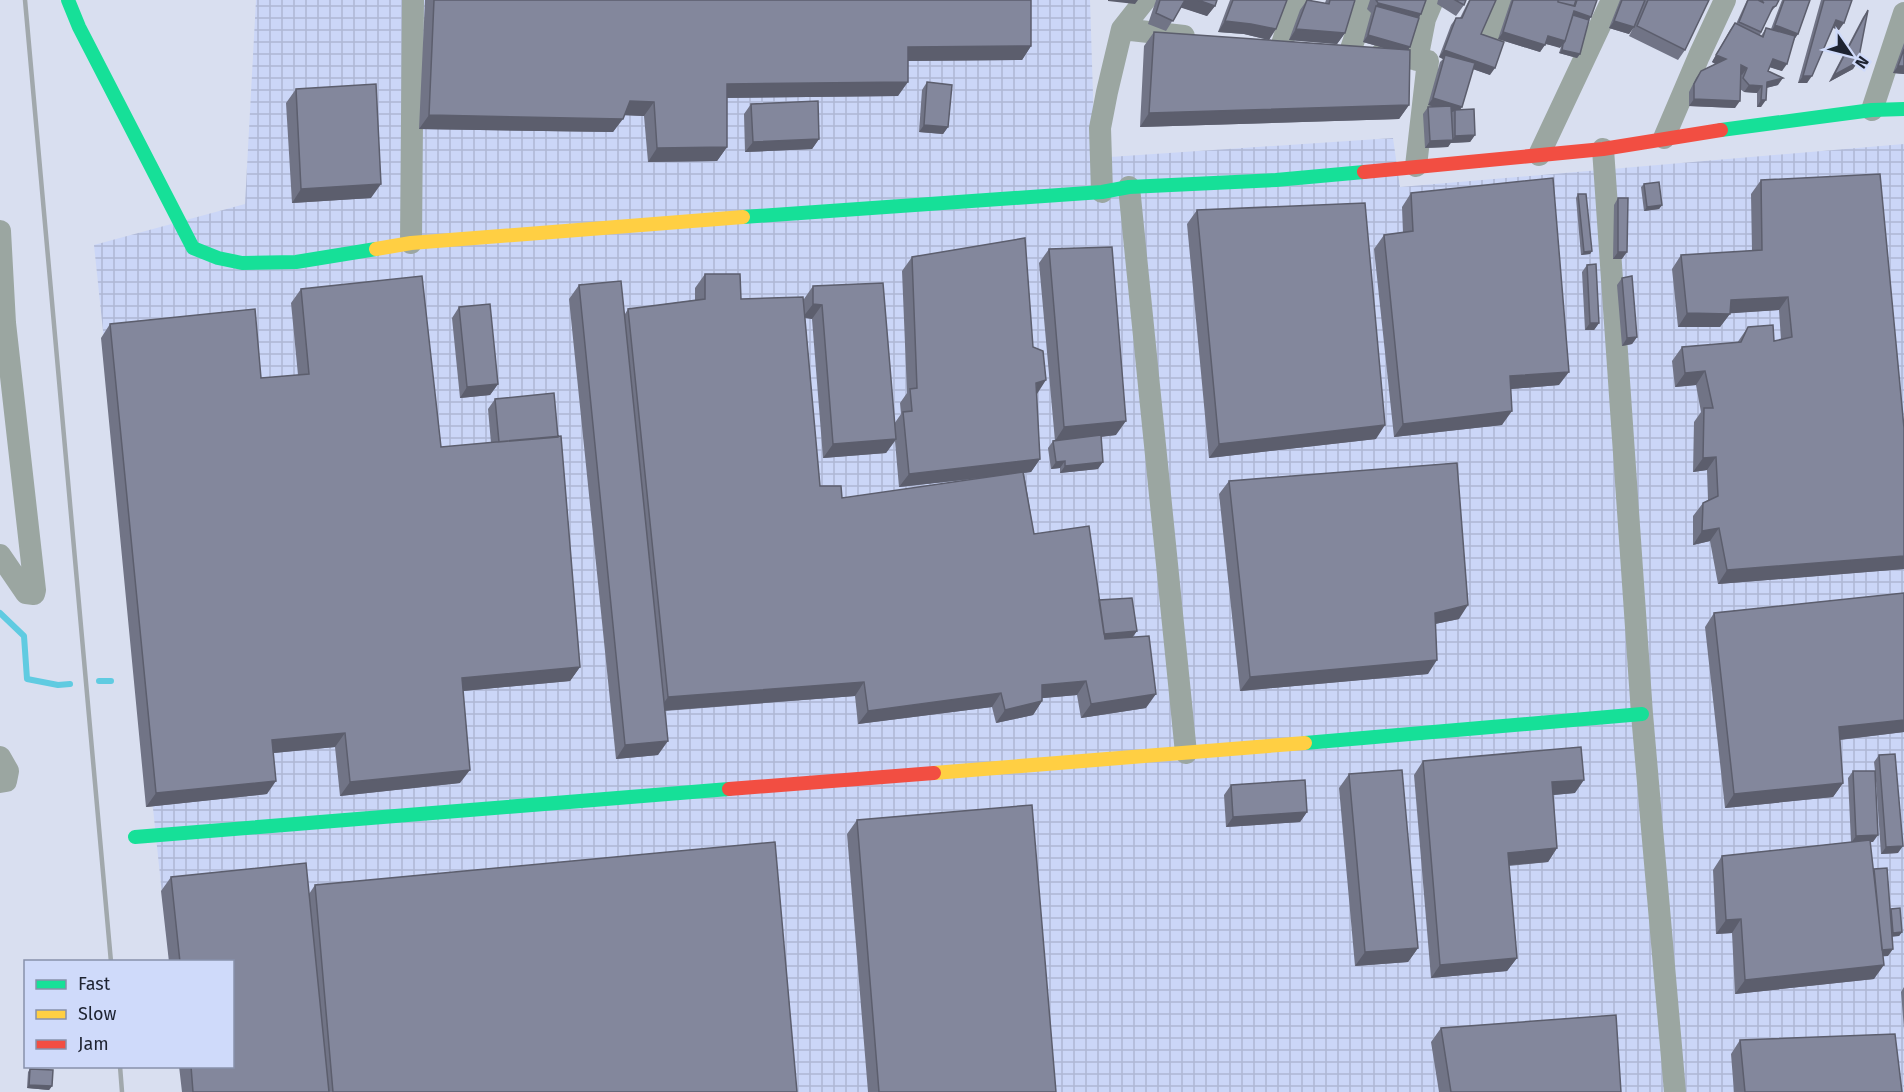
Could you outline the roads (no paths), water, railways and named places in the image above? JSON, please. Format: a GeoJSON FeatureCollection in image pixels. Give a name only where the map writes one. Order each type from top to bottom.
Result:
{"type":"FeatureCollection","features":[{"type":"Feature","properties":{"kind":"street"},"geometry":{"type":"LineString","coordinates":[[68,0],[79,27],[193,248],[218,258],[242,263],[296,262],[411,243],[913,204],[1102,192],[1129,187],[1276,180],[1603,149],[1664,138],[1872,110],[1904,109]]}},
{"type":"Feature","properties":{"kind":"street"},"geometry":{"type":"LineString","coordinates":[[411,243],[413,0]]}},
{"type":"Feature","properties":{"kind":"street"},"geometry":{"type":"LineString","coordinates":[[1102,192],[1102,118],[1122,29],[1145,0]]}},
{"type":"Feature","properties":{"kind":"street"},"geometry":{"type":"LineString","coordinates":[[1282,44],[1296,0]]}},
{"type":"Feature","properties":{"kind":"street"},"geometry":{"type":"LineString","coordinates":[[1351,49],[1367,0]]}},
{"type":"Feature","properties":{"kind":"street"},"geometry":{"type":"LineString","coordinates":[[1417,60],[1425,19],[1433,0]]}},
{"type":"Feature","properties":{"kind":"street"},"geometry":{"type":"LineString","coordinates":[[1492,37],[1507,0]]}},
{"type":"Feature","properties":{"kind":"street"},"geometry":{"type":"LineString","coordinates":[[1539,155],[1612,0]]}},
{"type":"Feature","properties":{"kind":"street"},"geometry":{"type":"LineString","coordinates":[[1664,138],[1725,0]]}},
{"type":"Feature","properties":{"kind":"street"},"geometry":{"type":"LineString","coordinates":[[1872,110],[1904,13]]}},
{"type":"Feature","properties":{"kind":"street"},"geometry":{"type":"LineString","coordinates":[[1122,29],[1202,37]]}},
{"type":"Feature","properties":{"kind":"street"},"geometry":{"type":"LineString","coordinates":[[1259,42],[1305,46]]}},
{"type":"Feature","properties":{"kind":"street"},"geometry":{"type":"LineString","coordinates":[[1328,48],[1351,49],[1428,61],[1416,166]]}},
{"type":"Feature","properties":{"kind":"street"},"geometry":{"type":"LineString","coordinates":[[1603,149],[1642,714],[1676,1092]]}},
{"type":"Feature","properties":{"kind":"street"},"geometry":{"type":"LineString","coordinates":[[1129,187],[1186,753]]}},
{"type":"Feature","properties":{"kind":"street"},"geometry":{"type":"LineString","coordinates":[[0,231],[5,380],[34,594],[26,593],[0,555]]}},
{"type":"Feature","properties":{"kind":"street"},"geometry":{"type":"LineString","coordinates":[[135,837],[1642,714]]}},
{"type":"Feature","properties":{"kind":"street"},"geometry":{"type":"LineString","coordinates":[[0,757],[8,771],[6,781],[0,782]]}},
{"type":"Feature","properties":{"kind":"waterway"},"geometry":{"type":"LineString","coordinates":[[0,613],[24,636],[27,679],[58,685],[70,684]]}},
{"type":"Feature","properties":{"kind":"waterway"},"geometry":{"type":"LineString","coordinates":[[99,681],[111,681]]}},
{"type":"Feature","properties":{"kind":"railway"},"geometry":{"type":"LineString","coordinates":[[25,0],[111,960]]}},
{"type":"Feature","properties":{"kind":"railway"},"geometry":{"type":"LineString","coordinates":[[120,1068],[122,1092]]}}]}
